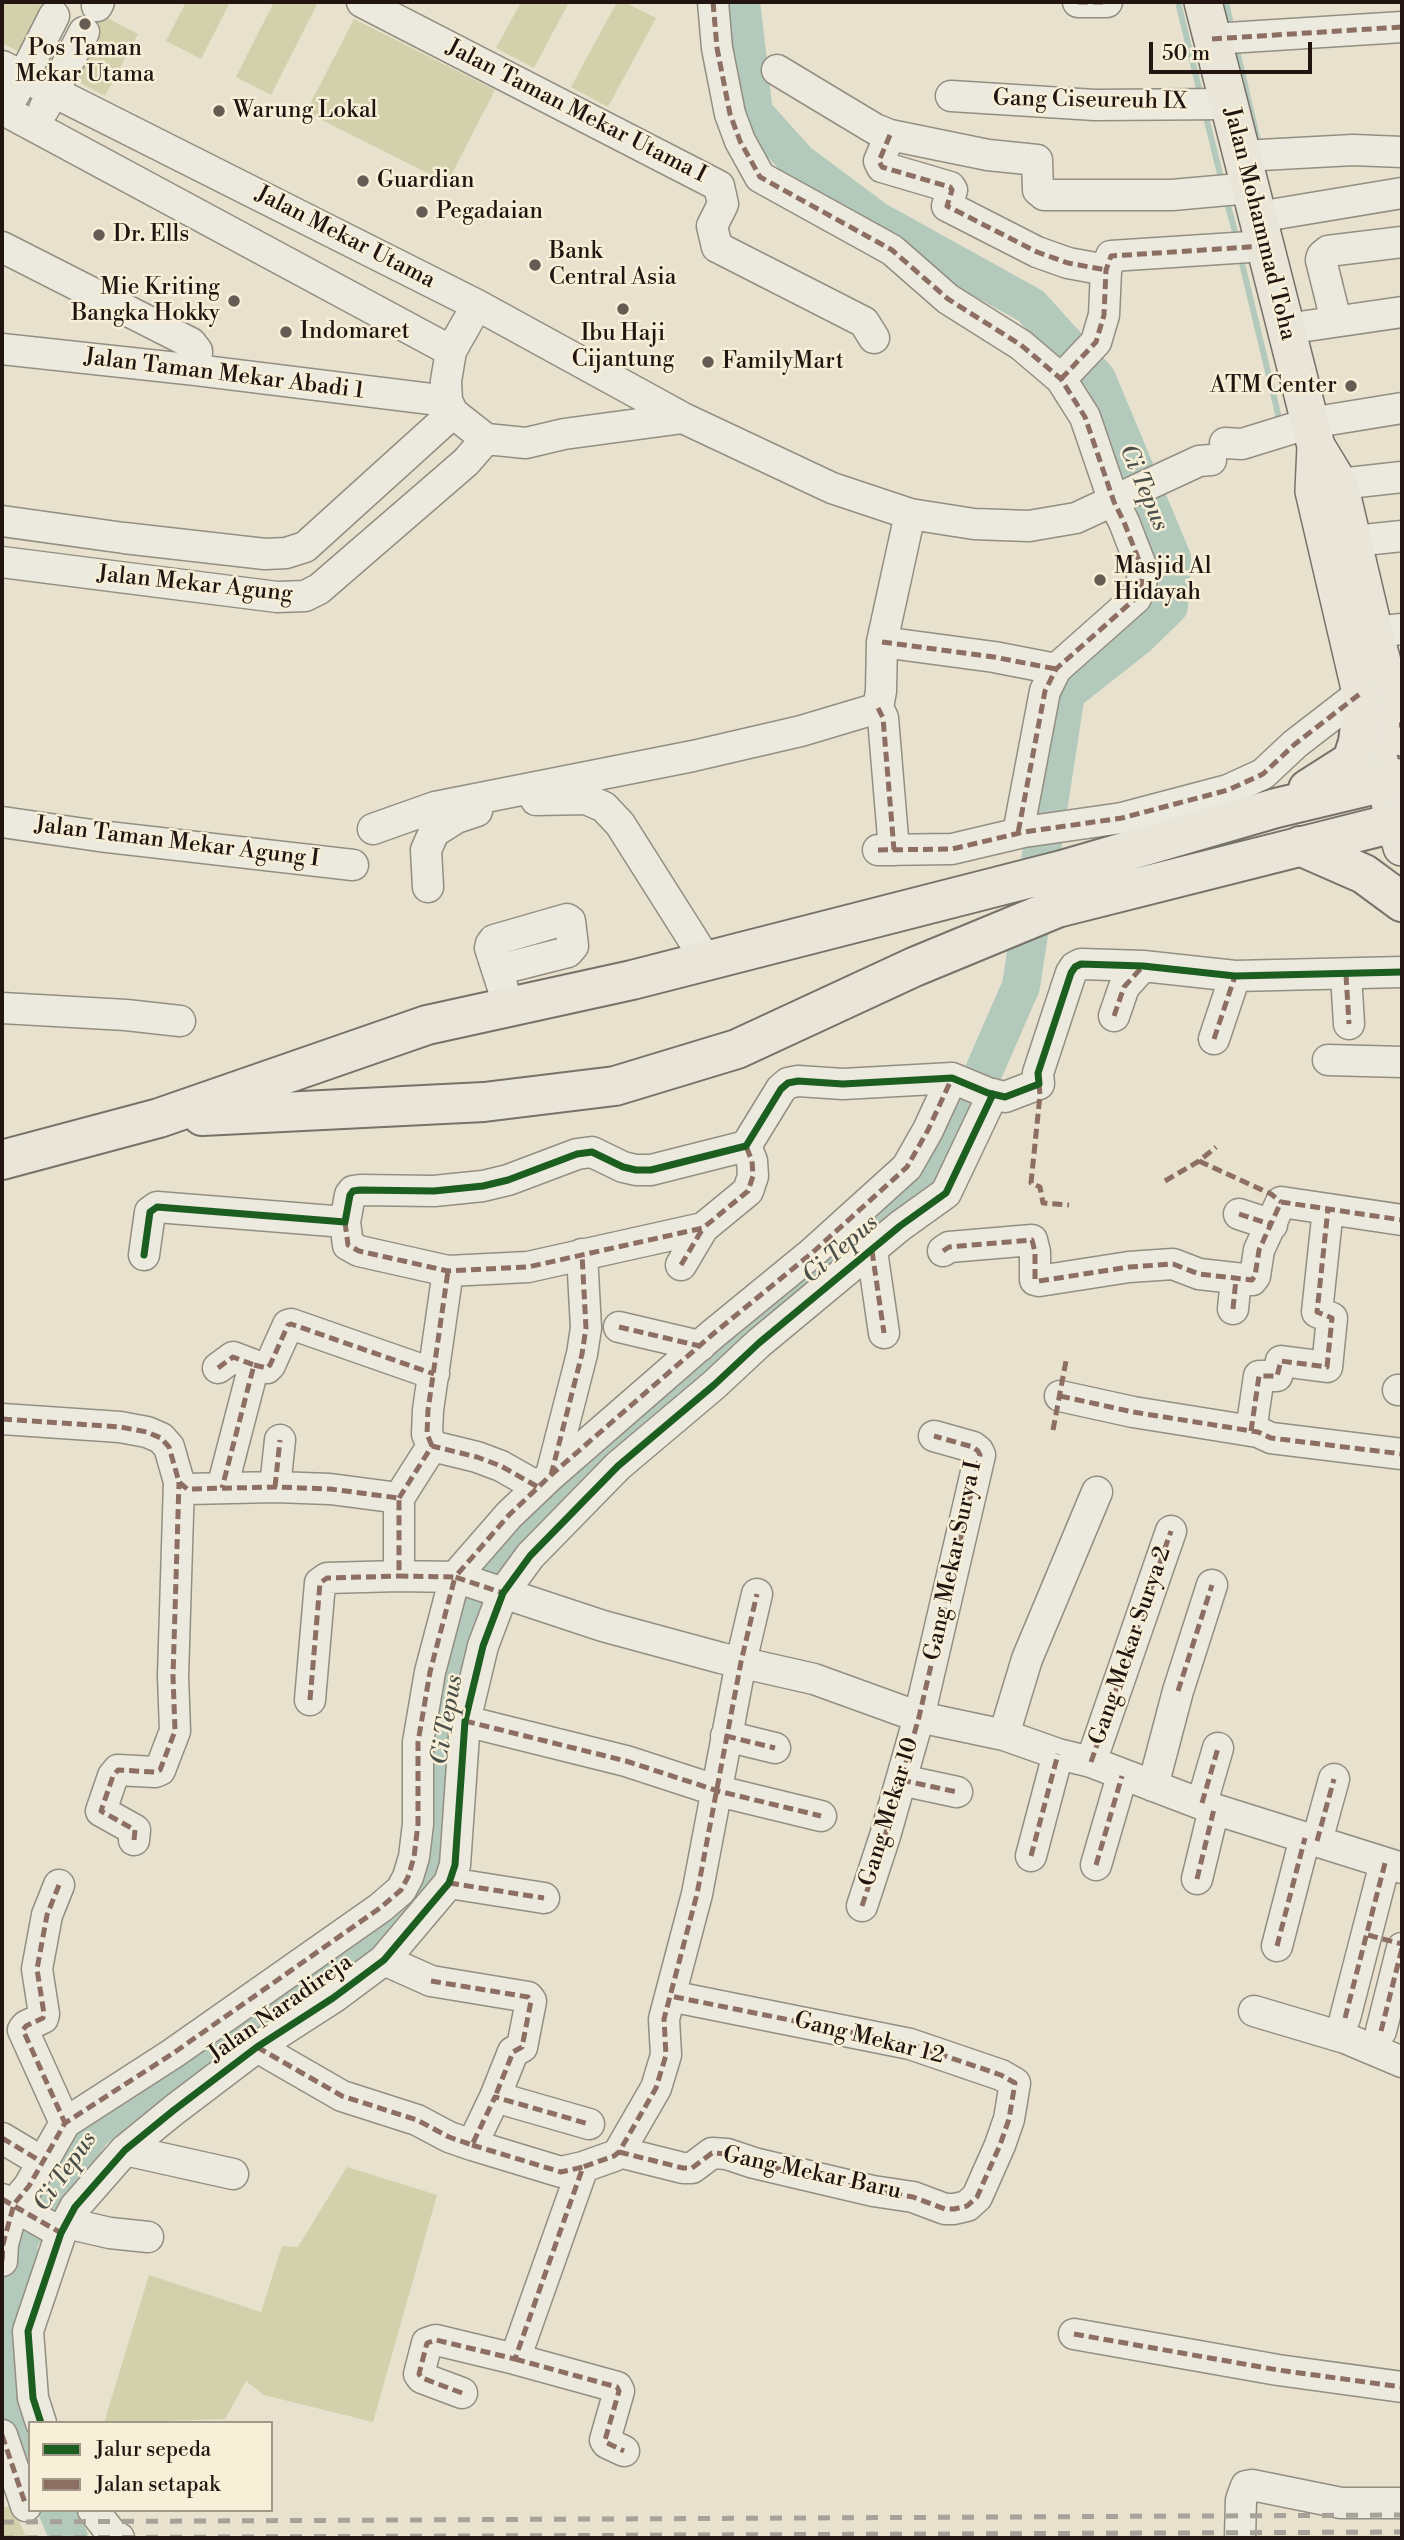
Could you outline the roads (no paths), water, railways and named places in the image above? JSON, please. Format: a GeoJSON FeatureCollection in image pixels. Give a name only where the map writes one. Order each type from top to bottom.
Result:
{"type":"FeatureCollection","features":[{"type":"Feature","properties":{"kind":"highway"},"geometry":{"type":"LineString","coordinates":[[1276,808],[1334,775],[1352,761],[1358,742],[1362,697]]}},
{"type":"Feature","properties":{"kind":"highway"},"geometry":{"type":"LineString","coordinates":[[2,1160],[159,1118],[427,1025],[614,985],[1062,870],[1276,808],[1394,780]]}},
{"type":"Feature","properties":{"kind":"highway"},"geometry":{"type":"LineString","coordinates":[[159,1118],[484,1102],[615,1086],[737,1049],[918,965],[1057,908],[1300,846],[1400,830]]}},
{"type":"Feature","properties":{"kind":"highway"},"geometry":{"type":"LineString","coordinates":[[1300,846],[1364,874],[1402,902]]}},
{"type":"Feature","properties":{"kind":"highway"},"geometry":{"type":"LineString","coordinates":[[893,912],[918,965]]}},
{"type":"Feature","properties":{"kind":"main road","name":"Jalan Mohammad Toha"},"geometry":{"type":"LineString","coordinates":[[1203,2],[1327,487],[1401,724]]}},
{"type":"Feature","properties":{"kind":"main road","name":"Jalan Mohammad Toha"},"geometry":{"type":"LineString","coordinates":[[1327,487],[1354,541],[1375,634],[1362,697],[1394,780],[1400,830]]}},
{"type":"Feature","properties":{"kind":"street","name":"Jalan Taman Mekar Utama I"},"geometry":{"type":"LineString","coordinates":[[362,2],[719,186],[723,204],[712,226],[717,247],[864,322],[874,338]]}},
{"type":"Feature","properties":{"kind":"street"},"geometry":{"type":"LineString","coordinates":[[713,2],[717,48],[730,114],[740,141],[760,177],[892,250],[948,299],[1021,345],[1069,371],[1143,571],[1136,598],[1056,669],[1045,691],[1021,832]]}},
{"type":"Feature","properties":{"kind":"street"},"geometry":{"type":"LineString","coordinates":[[1078,2],[1107,2]]}},
{"type":"Feature","properties":{"kind":"street"},"geometry":{"type":"LineString","coordinates":[[34,127],[93,13]]}},
{"type":"Feature","properties":{"kind":"street"},"geometry":{"type":"LineString","coordinates":[[4,110],[12,71],[54,16]]}},
{"type":"Feature","properties":{"kind":"street"},"geometry":{"type":"LineString","coordinates":[[1212,39],[1402,27]]}},
{"type":"Feature","properties":{"kind":"street"},"geometry":{"type":"LineString","coordinates":[[777,70],[875,129],[890,135],[988,155],[1037,160],[1038,190],[1044,195],[1150,196],[1254,202],[1402,193]]}},
{"type":"Feature","properties":{"kind":"street","name":"Jalan Mekar Utama"},"geometry":{"type":"LineString","coordinates":[[12,71],[477,305],[683,418],[832,488],[909,514],[974,524],[1029,526],[1076,518],[1219,452],[1313,435],[1402,408]]}},
{"type":"Feature","properties":{"kind":"street","name":"Gang Ciseureuh IX"},"geometry":{"type":"LineString","coordinates":[[951,96],[1095,105],[1229,104]]}},
{"type":"Feature","properties":{"kind":"street","name":"Jalan Mekar Utama"},"geometry":{"type":"LineString","coordinates":[[4,110],[451,351]]}},
{"type":"Feature","properties":{"kind":"street"},"geometry":{"type":"LineString","coordinates":[[890,135],[879,161],[882,167],[950,187],[952,190],[947,206],[1037,253],[1068,263],[1106,270]]}},
{"type":"Feature","properties":{"kind":"street"},"geometry":{"type":"LineString","coordinates":[[1069,371],[1096,342],[1104,315],[1106,270],[1111,256],[1254,202],[1353,150],[1402,152]]}},
{"type":"Feature","properties":{"kind":"street"},"geometry":{"type":"LineString","coordinates":[[1336,321],[1322,256],[1328,251],[1402,242]]}},
{"type":"Feature","properties":{"kind":"street"},"geometry":{"type":"LineString","coordinates":[[2,247],[191,342],[197,351],[196,370]]}},
{"type":"Feature","properties":{"kind":"street"},"geometry":{"type":"LineString","coordinates":[[477,305],[451,351],[447,367],[450,407],[486,439],[526,443],[564,434],[683,418]]}},
{"type":"Feature","properties":{"kind":"street"},"geometry":{"type":"LineString","coordinates":[[1286,329],[1402,312]]}},
{"type":"Feature","properties":{"kind":"street","name":"Jalan Taman Mekar Abadi 1"},"geometry":{"type":"LineString","coordinates":[[2,349],[196,370],[450,407]]}},
{"type":"Feature","properties":{"kind":"street","name":"Jalan Mekar Agung"},"geometry":{"type":"LineString","coordinates":[[6,522],[265,554],[286,553],[305,547],[450,407]]}},
{"type":"Feature","properties":{"kind":"street","name":"Jalan Mekar Agung"},"geometry":{"type":"LineString","coordinates":[[4,562],[277,597],[304,596],[319,589],[466,462],[486,439]]}},
{"type":"Feature","properties":{"kind":"street"},"geometry":{"type":"LineString","coordinates":[[1327,487],[1402,477]]}},
{"type":"Feature","properties":{"kind":"street"},"geometry":{"type":"LineString","coordinates":[[909,514],[882,642],[878,708],[883,718],[886,850],[952,849],[1021,832],[1122,818],[1228,790],[1263,774],[1294,744],[1362,697]]}},
{"type":"Feature","properties":{"kind":"street"},"geometry":{"type":"LineString","coordinates":[[4,562],[6,522]]}},
{"type":"Feature","properties":{"kind":"street"},"geometry":{"type":"LineString","coordinates":[[1354,541],[1402,536]]}},
{"type":"Feature","properties":{"kind":"street"},"geometry":{"type":"LineString","coordinates":[[882,642],[994,657],[1056,669]]}},
{"type":"Feature","properties":{"kind":"street"},"geometry":{"type":"LineString","coordinates":[[428,887],[426,850],[434,832],[456,818],[535,793],[774,738],[878,708]]}},
{"type":"Feature","properties":{"kind":"street"},"geometry":{"type":"LineString","coordinates":[[373,829],[435,807],[535,793],[586,799],[604,807],[620,824],[706,960]]}},
{"type":"Feature","properties":{"kind":"street","name":"Jalan Taman Mekar Agung I"},"geometry":{"type":"LineString","coordinates":[[2,822],[99,836],[353,864]]}},
{"type":"Feature","properties":{"kind":"street"},"geometry":{"type":"LineString","coordinates":[[703,1228],[528,1267],[448,1272],[359,1251],[348,1245],[345,1222],[353,1191],[435,1191],[483,1186],[508,1181],[577,1154],[592,1153],[623,1167],[651,1170],[746,1146],[781,1089],[788,1083],[798,1081],[974,1086],[1005,1097],[1039,1084],[1038,1073],[1071,973],[1075,967],[1090,963],[1235,976],[1402,972]]}},
{"type":"Feature","properties":{"kind":"street"},"geometry":{"type":"LineString","coordinates":[[1114,1016],[1124,987],[1143,966]]}},
{"type":"Feature","properties":{"kind":"street"},"geometry":{"type":"LineString","coordinates":[[498,970],[509,1007]]}},
{"type":"Feature","properties":{"kind":"street"},"geometry":{"type":"LineString","coordinates":[[1346,975],[1349,1024]]}},
{"type":"Feature","properties":{"kind":"street"},"geometry":{"type":"LineString","coordinates":[[1214,1040],[1235,976]]}},
{"type":"Feature","properties":{"kind":"street"},"geometry":{"type":"LineString","coordinates":[[2,1008],[180,1021]]}},
{"type":"Feature","properties":{"kind":"street"},"geometry":{"type":"LineString","coordinates":[[1328,1060],[1402,1062]]}},
{"type":"Feature","properties":{"kind":"street"},"geometry":{"type":"LineString","coordinates":[[2,2249],[34,2215],[42,2162],[65,2123],[183,2046],[348,1931],[401,1890],[414,1857],[418,1824],[418,1742],[430,1672],[459,1578],[509,1515],[700,1346],[812,1253],[907,1167],[928,1130],[974,1086]]}},
{"type":"Feature","properties":{"kind":"street","name":"Jalan Naradireja"},"geometry":{"type":"LineString","coordinates":[[40,2421],[33,2398],[28,2331],[34,2215],[75,2207],[125,2150],[257,2046],[333,1998],[383,1961],[449,1883],[455,1865],[466,1721],[498,1591],[618,1465],[900,1226],[946,1193],[974,1086]]}},
{"type":"Feature","properties":{"kind":"street"},"geometry":{"type":"LineString","coordinates":[[681,1265],[703,1228],[748,1191],[753,1176],[752,1161],[746,1146]]}},
{"type":"Feature","properties":{"kind":"street"},"geometry":{"type":"LineString","coordinates":[[943,1251],[949,1247],[1032,1240],[1035,1280],[1039,1281],[1129,1267],[1173,1264],[1199,1273],[1252,1280],[1259,1250],[1281,1202],[1402,1220]]}},
{"type":"Feature","properties":{"kind":"street"},"geometry":{"type":"LineString","coordinates":[[144,1255],[150,1212],[157,1207],[345,1222]]}},
{"type":"Feature","properties":{"kind":"street"},"geometry":{"type":"LineString","coordinates":[[1251,1431],[1259,1376],[1277,1376],[1281,1362],[1327,1367],[1332,1318],[1318,1312],[1328,1209]]}},
{"type":"Feature","properties":{"kind":"street"},"geometry":{"type":"LineString","coordinates":[[1239,1214],[1272,1225]]}},
{"type":"Feature","properties":{"kind":"street"},"geometry":{"type":"LineString","coordinates":[[872,1251],[884,1333]]}},
{"type":"Feature","properties":{"kind":"street"},"geometry":{"type":"LineString","coordinates":[[545,1481],[582,1354],[586,1328],[582,1254]]}},
{"type":"Feature","properties":{"kind":"street"},"geometry":{"type":"LineString","coordinates":[[432,1446],[427,1434],[448,1272]]}},
{"type":"Feature","properties":{"kind":"street"},"geometry":{"type":"LineString","coordinates":[[1233,1309],[1236,1279]]}},
{"type":"Feature","properties":{"kind":"street"},"geometry":{"type":"LineString","coordinates":[[218,1368],[233,1357],[267,1368],[288,1325],[291,1324],[434,1374]]}},
{"type":"Feature","properties":{"kind":"street"},"geometry":{"type":"LineString","coordinates":[[619,1327],[700,1346]]}},
{"type":"Feature","properties":{"kind":"street"},"geometry":{"type":"LineString","coordinates":[[222,1488],[254,1365]]}},
{"type":"Feature","properties":{"kind":"street"},"geometry":{"type":"LineString","coordinates":[[1060,1396],[1133,1412],[1251,1431],[1271,1438],[1402,1454]]}},
{"type":"Feature","properties":{"kind":"street"},"geometry":{"type":"LineString","coordinates":[[2,1419],[120,1427],[147,1432],[161,1438],[169,1447],[179,1482],[173,1676],[175,1731],[160,1770],[118,1770],[113,1776],[101,1811],[135,1830],[134,1839]]}},
{"type":"Feature","properties":{"kind":"street","name":"Gang Mekar Surya I"},"geometry":{"type":"LineString","coordinates":[[919,1717],[980,1455],[973,1447],[934,1436]]}},
{"type":"Feature","properties":{"kind":"street"},"geometry":{"type":"LineString","coordinates":[[275,1487],[280,1440]]}},
{"type":"Feature","properties":{"kind":"street"},"geometry":{"type":"LineString","coordinates":[[432,1446],[477,1457],[545,1481]]}},
{"type":"Feature","properties":{"kind":"street"},"geometry":{"type":"LineString","coordinates":[[399,1576],[399,1498],[432,1446]]}},
{"type":"Feature","properties":{"kind":"street"},"geometry":{"type":"LineString","coordinates":[[179,1482],[187,1489],[330,1489],[399,1498]]}},
{"type":"Feature","properties":{"kind":"street"},"geometry":{"type":"LineString","coordinates":[[1004,1735],[1027,1658],[1097,1492]]}},
{"type":"Feature","properties":{"kind":"street","name":"Gang Mekar Surya 2"},"geometry":{"type":"LineString","coordinates":[[1091,1762],[1171,1531]]}},
{"type":"Feature","properties":{"kind":"street"},"geometry":{"type":"LineString","coordinates":[[310,1700],[320,1584],[327,1577],[459,1578],[603,1626],[721,1658],[814,1679],[919,1717],[1004,1735],[1058,1754],[1091,1762],[1122,1776],[1208,1806],[1394,1866],[1368,1935],[1345,2018]]}},
{"type":"Feature","properties":{"kind":"street"},"geometry":{"type":"LineString","coordinates":[[1153,1786],[1178,1691],[1212,1585]]}},
{"type":"Feature","properties":{"kind":"street"},"geometry":{"type":"LineString","coordinates":[[257,2046],[342,2096],[417,2120],[449,2137],[472,2145],[561,2172],[614,2156],[656,2088],[666,2055],[664,2020],[697,1894],[726,1736],[757,1594]]}},
{"type":"Feature","properties":{"kind":"street","name":"Gang Mekar 10"},"geometry":{"type":"LineString","coordinates":[[862,1906],[919,1717]]}},
{"type":"Feature","properties":{"kind":"street"},"geometry":{"type":"LineString","coordinates":[[466,1721],[626,1761],[718,1791],[821,1816]]}},
{"type":"Feature","properties":{"kind":"street"},"geometry":{"type":"LineString","coordinates":[[726,1736],[775,1748]]}},
{"type":"Feature","properties":{"kind":"street"},"geometry":{"type":"LineString","coordinates":[[1197,1879],[1218,1748]]}},
{"type":"Feature","properties":{"kind":"street"},"geometry":{"type":"LineString","coordinates":[[1031,1856],[1058,1754]]}},
{"type":"Feature","properties":{"kind":"street"},"geometry":{"type":"LineString","coordinates":[[1096,1865],[1122,1776]]}},
{"type":"Feature","properties":{"kind":"street"},"geometry":{"type":"LineString","coordinates":[[1277,1946],[1334,1779]]}},
{"type":"Feature","properties":{"kind":"street"},"geometry":{"type":"LineString","coordinates":[[901,1780],[957,1792]]}},
{"type":"Feature","properties":{"kind":"street"},"geometry":{"type":"LineString","coordinates":[[449,1883],[544,1898]]}},
{"type":"Feature","properties":{"kind":"street"},"geometry":{"type":"LineString","coordinates":[[60,1885],[47,1915],[37,1969],[43,2018],[23,2030],[65,2123]]}},
{"type":"Feature","properties":{"kind":"street"},"geometry":{"type":"LineString","coordinates":[[1368,1935],[1402,1946],[1381,2031]]}},
{"type":"Feature","properties":{"kind":"street"},"geometry":{"type":"LineString","coordinates":[[383,1961],[431,1982],[528,1997],[531,2001],[522,2047],[513,2052],[472,2145]]}},
{"type":"Feature","properties":{"kind":"street","name":"Gang Mekar 12"},"geometry":{"type":"LineString","coordinates":[[670,1996],[910,2044],[1002,2075],[1015,2083],[1009,2119],[1000,2145],[984,2185],[967,2206]]}},
{"type":"Feature","properties":{"kind":"street"},"geometry":{"type":"LineString","coordinates":[[1254,2011],[1345,2038],[1402,2062]]}},
{"type":"Feature","properties":{"kind":"street"},"geometry":{"type":"LineString","coordinates":[[495,2097],[589,2124]]}},
{"type":"Feature","properties":{"kind":"street"},"geometry":{"type":"LineString","coordinates":[[2,2138],[42,2162]]}},
{"type":"Feature","properties":{"kind":"street"},"geometry":{"type":"LineString","coordinates":[[125,2150],[233,2174]]}},
{"type":"Feature","properties":{"kind":"street","name":"Gang Mekar Baru"},"geometry":{"type":"LineString","coordinates":[[619,2151],[683,2168],[692,2168],[712,2152],[727,2154],[860,2188],[913,2197],[945,2208],[967,2206]]}},
{"type":"Feature","properties":{"kind":"street"},"geometry":{"type":"LineString","coordinates":[[515,2359],[583,2167]]}},
{"type":"Feature","properties":{"kind":"street"},"geometry":{"type":"LineString","coordinates":[[34,2215],[110,2233],[148,2237]]}},
{"type":"Feature","properties":{"kind":"street"},"geometry":{"type":"LineString","coordinates":[[1074,2334],[1278,2370],[1402,2387]]}},
{"type":"Feature","properties":{"kind":"street"},"geometry":{"type":"LineString","coordinates":[[462,2393],[422,2378],[419,2374],[427,2343],[432,2340],[515,2359],[617,2387],[619,2391],[605,2440],[607,2444],[624,2451]]}},
{"type":"Feature","properties":{"kind":"street"},"geometry":{"type":"LineString","coordinates":[[2,2435],[26,2506]]}},
{"type":"Feature","properties":{"kind":"street"},"geometry":{"type":"LineString","coordinates":[[1240,2538],[1241,2500],[1246,2486],[1341,2503],[1402,2503]]}},
{"type":"Feature","properties":{"kind":"street"},"geometry":{"type":"LineString","coordinates":[[95,2512],[112,2534],[119,2538]]}},
{"type":"Feature","properties":{"kind":"waterway","name":"Ci Tepus"},"geometry":{"type":"LineString","coordinates":[[28,2438],[10,2394],[19,2240],[93,2130],[195,2054],[355,1946],[426,1884],[429,1878],[449,1682],[510,1548],[606,1455],[945,1160],[1021,986],[1066,693],[1137,637],[1169,606],[1172,558],[1097,379],[1031,306],[876,220],[798,162],[754,113],[741,2]]}},
{"type":"Feature","properties":{"kind":"waterway"},"geometry":{"type":"LineString","coordinates":[[1178,2],[1201,97]]}},
{"type":"Feature","properties":{"kind":"waterway"},"geometry":{"type":"LineString","coordinates":[[1226,2],[1232,30]]}},
{"type":"Feature","properties":{"kind":"waterway"},"geometry":{"type":"LineString","coordinates":[[1236,46],[1259,146]]}},
{"type":"Feature","properties":{"kind":"waterway"},"geometry":{"type":"LineString","coordinates":[[1205,113],[1222,182]]}},
{"type":"Feature","properties":{"kind":"waterway"},"geometry":{"type":"LineString","coordinates":[[1226,199],[1237,239]]}},
{"type":"Feature","properties":{"kind":"waterway"},"geometry":{"type":"LineString","coordinates":[[1240,255],[1279,418],[1273,421]]}},
{"type":"Feature","properties":{"kind":"waterway","name":"Ci Tepus"},"geometry":{"type":"LineString","coordinates":[[58,2512],[69,2538]]}},
{"type":"Feature","properties":{"kind":"railway"},"geometry":{"type":"LineString","coordinates":[[2,2522],[1402,2515]]}},
{"type":"Feature","properties":{"kind":"railway"},"geometry":{"type":"LineString","coordinates":[[2,2538],[1402,2532]]}},
{"type":"Feature","properties":{"kind":"place","name":"Pos Taman Mekar Utama"},"geometry":{"type":"Point","coordinates":[85,24]}},
{"type":"Feature","properties":{"kind":"place","name":"Warung Lokal"},"geometry":{"type":"Point","coordinates":[219,111]}},
{"type":"Feature","properties":{"kind":"place","name":"Guardian"},"geometry":{"type":"Point","coordinates":[363,181]}},
{"type":"Feature","properties":{"kind":"place","name":"Pegadaian"},"geometry":{"type":"Point","coordinates":[422,212]}},
{"type":"Feature","properties":{"kind":"place","name":"Dr. Ells"},"geometry":{"type":"Point","coordinates":[99,235]}},
{"type":"Feature","properties":{"kind":"place","name":"Bank Central Asia"},"geometry":{"type":"Point","coordinates":[535,265]}},
{"type":"Feature","properties":{"kind":"place","name":"Mie Kriting Bangka Hokky"},"geometry":{"type":"Point","coordinates":[234,301]}},
{"type":"Feature","properties":{"kind":"place","name":"Ibu Haji Cijantung"},"geometry":{"type":"Point","coordinates":[623,309]}},
{"type":"Feature","properties":{"kind":"place","name":"Indomaret"},"geometry":{"type":"Point","coordinates":[286,332]}},
{"type":"Feature","properties":{"kind":"place","name":"FamilyMart"},"geometry":{"type":"Point","coordinates":[708,362]}},
{"type":"Feature","properties":{"kind":"place","name":"ATM Center"},"geometry":{"type":"Point","coordinates":[1351,386]}},
{"type":"Feature","properties":{"kind":"place","name":"Masjid Al Hidayah"},"geometry":{"type":"Point","coordinates":[1100,580]}}]}
